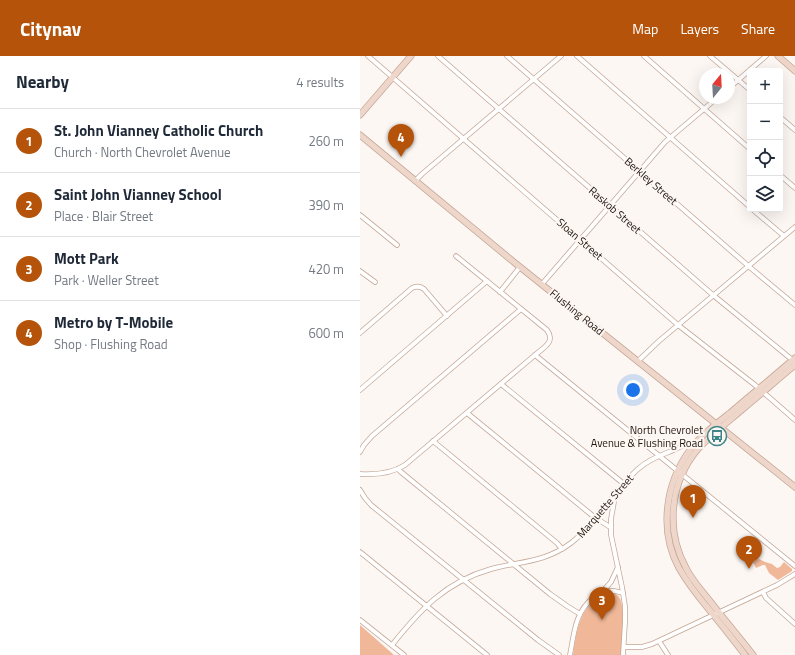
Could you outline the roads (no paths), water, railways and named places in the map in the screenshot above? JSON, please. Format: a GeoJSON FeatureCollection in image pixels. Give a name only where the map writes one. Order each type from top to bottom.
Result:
{"type":"FeatureCollection","features":[{"type":"Feature","properties":{"kind":"main road"},"geometry":{"type":"LineString","coordinates":[[360,115],[411,56]]}},
{"type":"Feature","properties":{"kind":"main road"},"geometry":{"type":"LineString","coordinates":[[778,56],[795,71]]}},
{"type":"Feature","properties":{"kind":"main road","name":"Flushing Road"},"geometry":{"type":"LineString","coordinates":[[360,135],[520,267],[795,488]]}},
{"type":"Feature","properties":{"kind":"main road"},"geometry":{"type":"LineString","coordinates":[[745,655],[675,551],[673,512],[675,497],[680,473],[688,463],[696,447],[794,361]]}},
{"type":"Feature","properties":{"kind":"main road"},"geometry":{"type":"LineString","coordinates":[[717,614],[753,655]]}},
{"type":"Feature","properties":{"kind":"street","name":"Sloan Street"},"geometry":{"type":"LineString","coordinates":[[368,56],[678,325],[761,390],[795,420]]}},
{"type":"Feature","properties":{"kind":"street","name":"Raskob Street"},"geometry":{"type":"LineString","coordinates":[[438,56],[610,206],[794,361]]}},
{"type":"Feature","properties":{"kind":"street","name":"Berkley Street"},"geometry":{"type":"LineString","coordinates":[[507,56],[748,266],[795,305]]}},
{"type":"Feature","properties":{"kind":"street"},"geometry":{"type":"LineString","coordinates":[[415,181],[561,56]]}},
{"type":"Feature","properties":{"kind":"street"},"geometry":{"type":"LineString","coordinates":[[577,56],[747,204]]}},
{"type":"Feature","properties":{"kind":"street"},"geometry":{"type":"LineString","coordinates":[[644,56],[747,146]]}},
{"type":"Feature","properties":{"kind":"street"},"geometry":{"type":"LineString","coordinates":[[710,56],[747,88]]}},
{"type":"Feature","properties":{"kind":"street"},"geometry":{"type":"LineString","coordinates":[[735,83],[766,56]]}},
{"type":"Feature","properties":{"kind":"street"},"geometry":{"type":"LineString","coordinates":[[542,284],[665,142],[710,104]]}},
{"type":"Feature","properties":{"kind":"street"},"geometry":{"type":"LineString","coordinates":[[783,120],[795,130]]}},
{"type":"Feature","properties":{"kind":"street"},"geometry":{"type":"LineString","coordinates":[[781,176],[795,188]]}},
{"type":"Feature","properties":{"kind":"street"},"geometry":{"type":"LineString","coordinates":[[756,212],[784,236]]}},
{"type":"Feature","properties":{"kind":"street"},"geometry":{"type":"LineString","coordinates":[[360,215],[397,245]]}},
{"type":"Feature","properties":{"kind":"street"},"geometry":{"type":"LineString","coordinates":[[638,361],[678,325],[795,227]]}},
{"type":"Feature","properties":{"kind":"street"},"geometry":{"type":"LineString","coordinates":[[360,474],[378,474],[387,472],[408,462],[548,343],[550,334],[547,330],[456,256]]}},
{"type":"Feature","properties":{"kind":"street"},"geometry":{"type":"LineString","coordinates":[[500,292],[520,267]]}},
{"type":"Feature","properties":{"kind":"street"},"geometry":{"type":"LineString","coordinates":[[360,271],[375,282]]}},
{"type":"Feature","properties":{"kind":"street"},"geometry":{"type":"LineString","coordinates":[[360,390],[486,281]]}},
{"type":"Feature","properties":{"kind":"street"},"geometry":{"type":"LineString","coordinates":[[360,333],[412,288],[419,284],[447,316]]}},
{"type":"Feature","properties":{"kind":"street"},"geometry":{"type":"LineString","coordinates":[[360,452],[372,436],[521,309]]}},
{"type":"Feature","properties":{"kind":"street"},"geometry":{"type":"LineString","coordinates":[[535,355],[795,566]]}},
{"type":"Feature","properties":{"kind":"street"},"geometry":{"type":"LineString","coordinates":[[500,384],[624,484]]}},
{"type":"Feature","properties":{"kind":"street"},"geometry":{"type":"LineString","coordinates":[[467,413],[596,518],[610,526]]}},
{"type":"Feature","properties":{"kind":"street"},"geometry":{"type":"LineString","coordinates":[[433,442],[557,543],[562,549]]}},
{"type":"Feature","properties":{"kind":"street","name":"Marquette Street"},"geometry":{"type":"LineString","coordinates":[[392,646],[426,606],[443,592],[464,580],[490,570],[538,560],[562,549],[580,535],[639,468],[659,456],[689,443],[696,447]]}},
{"type":"Feature","properties":{"kind":"street"},"geometry":{"type":"LineString","coordinates":[[398,468],[553,596],[580,614]]}},
{"type":"Feature","properties":{"kind":"street"},"geometry":{"type":"LineString","coordinates":[[360,490],[371,505],[538,640],[559,655]]}},
{"type":"Feature","properties":{"kind":"street"},"geometry":{"type":"LineString","coordinates":[[612,498],[614,502],[610,526],[623,592],[626,616],[623,655]]}},
{"type":"Feature","properties":{"kind":"street"},"geometry":{"type":"LineString","coordinates":[[360,552],[487,655]]}},
{"type":"Feature","properties":{"kind":"street"},"geometry":{"type":"LineString","coordinates":[[570,655],[575,628],[580,614],[588,602],[602,592],[611,582],[618,568]]}},
{"type":"Feature","properties":{"kind":"street"},"geometry":{"type":"LineString","coordinates":[[624,647],[644,647],[659,641],[763,592],[795,574]]}},
{"type":"Feature","properties":{"kind":"street"},"geometry":{"type":"LineString","coordinates":[[602,592],[623,592]]}},
{"type":"Feature","properties":{"kind":"street"},"geometry":{"type":"LineString","coordinates":[[763,592],[766,597],[795,624]]}},
{"type":"Feature","properties":{"kind":"street"},"geometry":{"type":"LineString","coordinates":[[360,620],[404,655]]}},
{"type":"Feature","properties":{"kind":"street"},"geometry":{"type":"LineString","coordinates":[[659,641],[668,655]]}},
{"type":"Feature","properties":{"kind":"place","name":"Metro by T-Mobile"},"geometry":{"type":"Point","coordinates":[401,157]}},
{"type":"Feature","properties":{"kind":"place","name":"North Chevrolet Avenue & Flushing Road"},"geometry":{"type":"Point","coordinates":[717,436]}},
{"type":"Feature","properties":{"kind":"place","name":"St. John Vianney Catholic Church"},"geometry":{"type":"Point","coordinates":[693,518]}},
{"type":"Feature","properties":{"kind":"place","name":"Saint John Vianney School"},"geometry":{"type":"Point","coordinates":[749,569]}},
{"type":"Feature","properties":{"kind":"place","name":"Mott Park"},"geometry":{"type":"Point","coordinates":[602,620]}}]}
